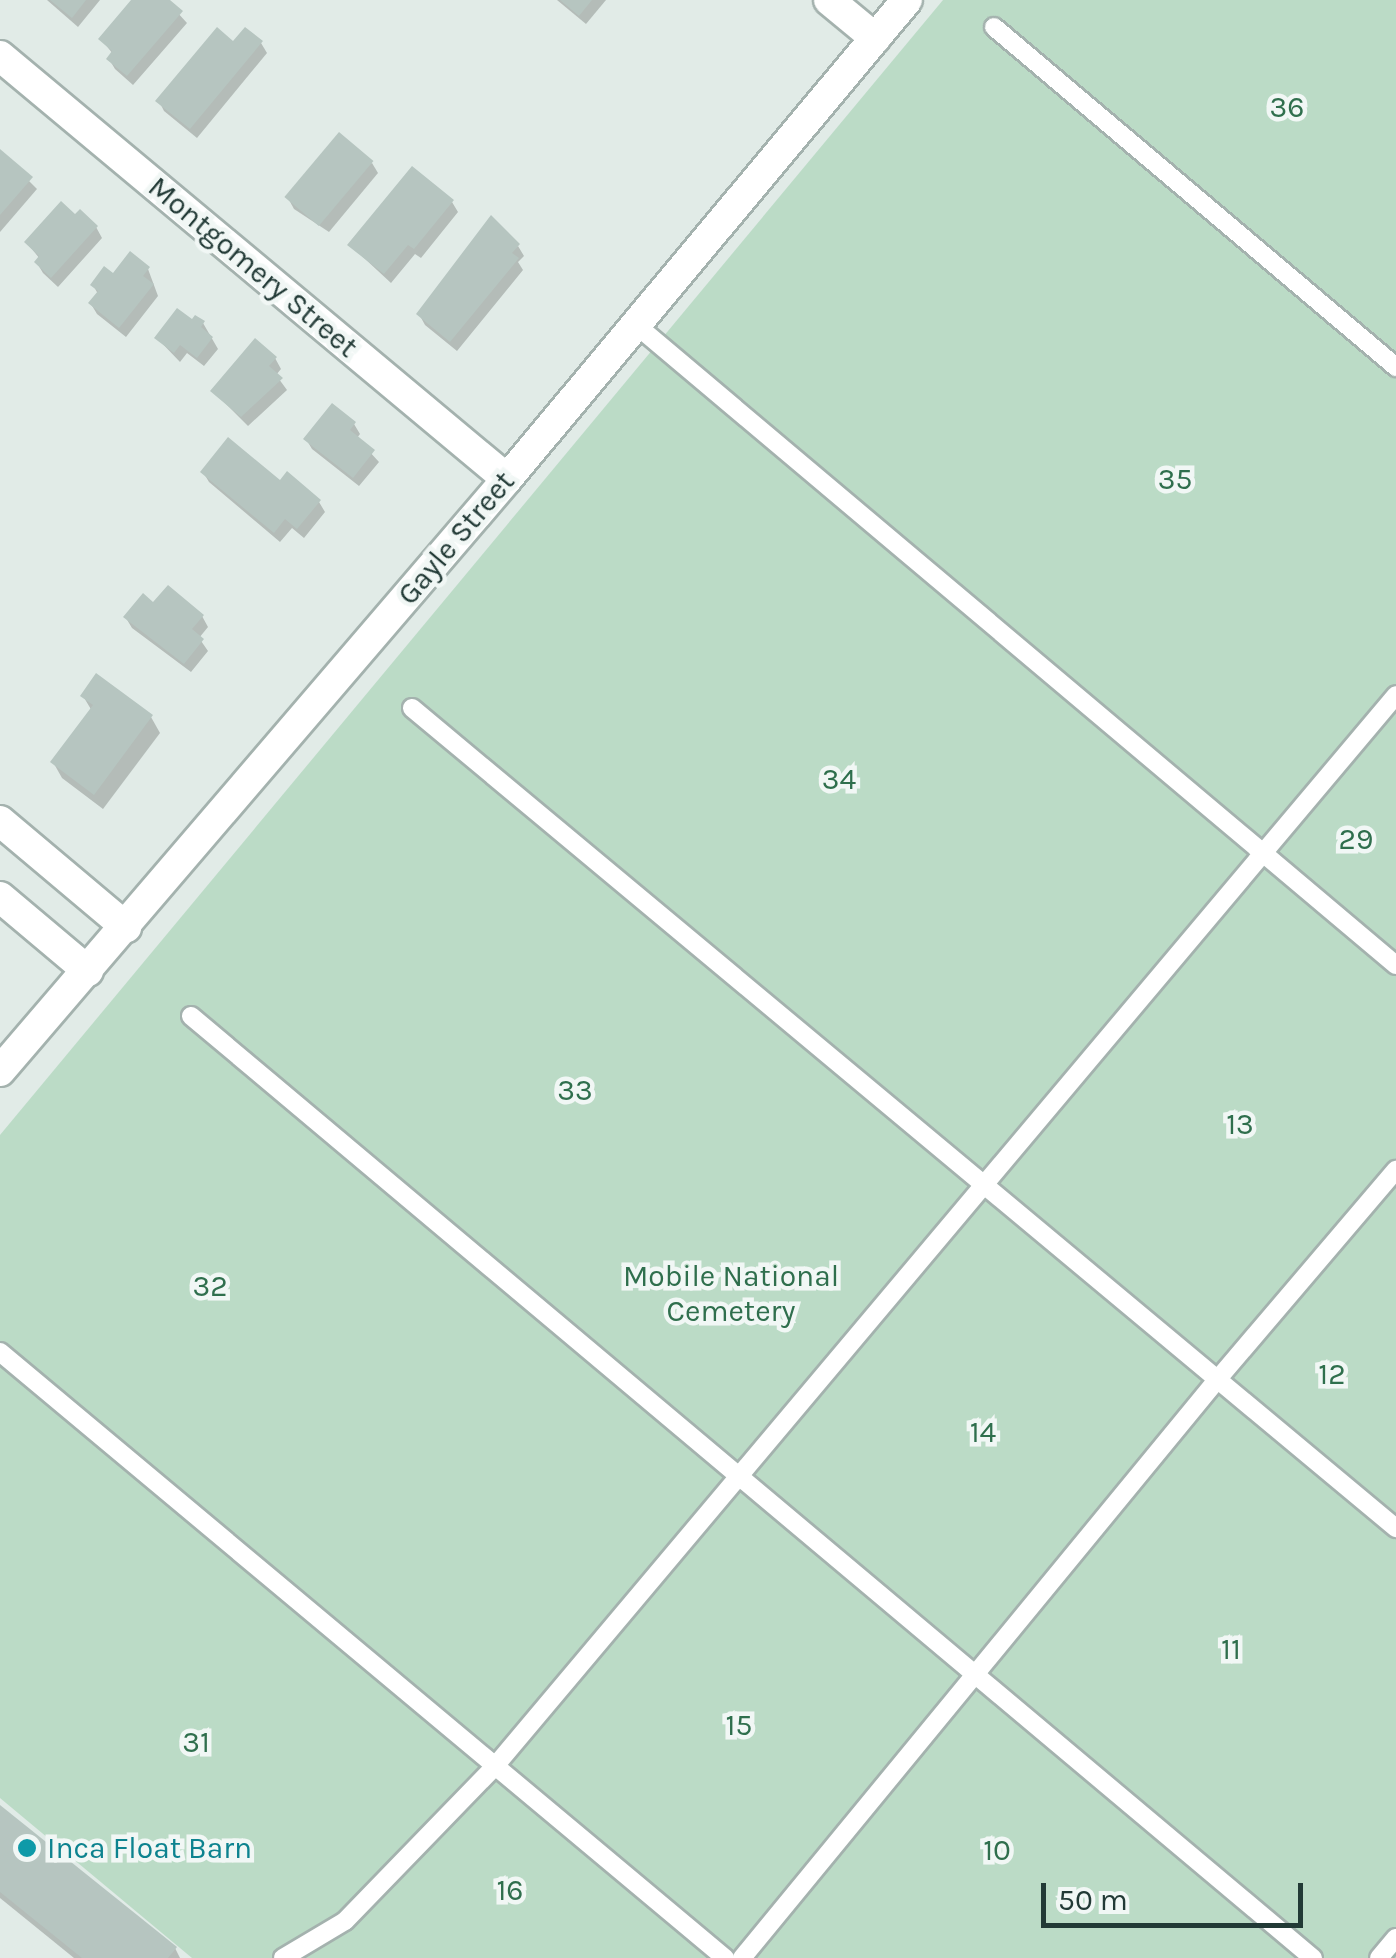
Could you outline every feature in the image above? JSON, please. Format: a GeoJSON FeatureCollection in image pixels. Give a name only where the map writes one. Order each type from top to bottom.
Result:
{"type":"FeatureCollection","features":[{"type":"Feature","properties":{"kind":"street"},"geometry":{"type":"LineString","coordinates":[[829,0],[875,38]]}},
{"type":"Feature","properties":{"kind":"street","name":"Gayle Street"},"geometry":{"type":"LineString","coordinates":[[0,1071],[506,479],[907,0]]}},
{"type":"Feature","properties":{"kind":"street","name":"Montgomery Street"},"geometry":{"type":"LineString","coordinates":[[0,56],[506,479]]}},
{"type":"Feature","properties":{"kind":"street"},"geometry":{"type":"LineString","coordinates":[[0,822],[126,926]]}},
{"type":"Feature","properties":{"kind":"street"},"geometry":{"type":"LineString","coordinates":[[0,897],[88,971]]}},
{"type":"Feature","properties":{"kind":"lane"},"geometry":{"type":"LineString","coordinates":[[994,27],[1396,367]]}},
{"type":"Feature","properties":{"kind":"lane"},"geometry":{"type":"LineString","coordinates":[[636,324],[1396,965]]}},
{"type":"Feature","properties":{"kind":"lane"},"geometry":{"type":"LineString","coordinates":[[283,1958],[345,1921],[496,1765],[1396,695]]}},
{"type":"Feature","properties":{"kind":"lane"},"geometry":{"type":"LineString","coordinates":[[412,708],[1396,1528]]}},
{"type":"Feature","properties":{"kind":"lane"},"geometry":{"type":"LineString","coordinates":[[191,1016],[1312,1958]]}},
{"type":"Feature","properties":{"kind":"lane"},"geometry":{"type":"LineString","coordinates":[[742,1958],[1217,1380],[1396,1170]]}},
{"type":"Feature","properties":{"kind":"lane"},"geometry":{"type":"LineString","coordinates":[[0,1352],[725,1958]]}},
{"type":"Feature","properties":{"kind":"lane"},"geometry":{"type":"LineString","coordinates":[[1379,1958],[1396,1938]]}},
{"type":"Feature","properties":{"kind":"green space","name":"Mobile National Cemetery"},"geometry":{"type":"Polygon","coordinates":[[[943,0],[1396,0],[1396,1958],[192,1958],[0,1798],[0,1135],[943,0]]]}},
{"type":"Feature","properties":{"kind":"building"},"geometry":{"type":"Polygon","coordinates":[[[50,0],[86,0],[72,18],[50,0]]]}},
{"type":"Feature","properties":{"kind":"building"},"geometry":{"type":"Polygon","coordinates":[[[131,0],[170,0],[183,11],[127,76],[106,59],[112,51],[98,39],[131,0]]]}},
{"type":"Feature","properties":{"kind":"building"},"geometry":{"type":"Polygon","coordinates":[[[560,0],[592,0],[579,16],[560,0]]]}},
{"type":"Feature","properties":{"kind":"building"},"geometry":{"type":"Polygon","coordinates":[[[217,27],[233,41],[245,27],[263,41],[190,129],[155,101],[217,27]]]}},
{"type":"Feature","properties":{"kind":"building"},"geometry":{"type":"Polygon","coordinates":[[[339,132],[373,161],[319,226],[284,197],[339,132]]]}},
{"type":"Feature","properties":{"kind":"building"},"geometry":{"type":"Polygon","coordinates":[[[0,149],[33,177],[0,215],[0,149]]]}},
{"type":"Feature","properties":{"kind":"building"},"geometry":{"type":"Polygon","coordinates":[[[412,166],[454,200],[414,249],[408,245],[384,274],[347,245],[412,166]]]}},
{"type":"Feature","properties":{"kind":"building"},"geometry":{"type":"Polygon","coordinates":[[[61,201],[75,214],[80,209],[98,226],[51,278],[34,262],[39,256],[24,242],[61,201]]]}},
{"type":"Feature","properties":{"kind":"building"},"geometry":{"type":"Polygon","coordinates":[[[491,215],[520,244],[512,253],[519,258],[450,342],[416,314],[491,215]]]}},
{"type":"Feature","properties":{"kind":"building"},"geometry":{"type":"Polygon","coordinates":[[[130,251],[150,267],[143,276],[154,284],[119,328],[88,303],[98,291],[90,285],[104,266],[113,273],[130,251]]]}},
{"type":"Feature","properties":{"kind":"building"},"geometry":{"type":"Polygon","coordinates":[[[177,308],[192,319],[195,315],[205,321],[201,327],[213,337],[197,358],[180,345],[174,353],[154,338],[177,308]]]}},
{"type":"Feature","properties":{"kind":"building"},"geometry":{"type":"Polygon","coordinates":[[[255,338],[277,357],[269,366],[283,378],[241,417],[210,391],[255,338]]]}},
{"type":"Feature","properties":{"kind":"building"},"geometry":{"type":"Polygon","coordinates":[[[332,403],[356,422],[350,430],[375,450],[353,478],[303,439],[332,403]]]}},
{"type":"Feature","properties":{"kind":"building"},"geometry":{"type":"Polygon","coordinates":[[[228,437],[280,480],[287,471],[321,500],[297,529],[285,519],[274,533],[200,472],[228,437]]]}},
{"type":"Feature","properties":{"kind":"building"},"geometry":{"type":"Polygon","coordinates":[[[168,585],[204,615],[192,629],[204,639],[184,664],[123,617],[143,593],[153,602],[168,585]]]}},
{"type":"Feature","properties":{"kind":"building"},"geometry":{"type":"Polygon","coordinates":[[[96,673],[153,715],[94,795],[50,762],[93,705],[80,696],[96,673]]]}},
{"type":"Feature","properties":{"kind":"building","name":"Inca Float Barn"},"geometry":{"type":"Polygon","coordinates":[[[0,1805],[177,1947],[168,1958],[82,1958],[0,1892],[0,1805]]]}},
{"type":"Feature","properties":{"kind":"place","name":"Inca Float Barn"},"geometry":{"type":"Point","coordinates":[27,1848]}},
{"type":"Feature","properties":{"kind":"park label","name":"36"},"geometry":{"type":"Point","coordinates":[1287,107]}},
{"type":"Feature","properties":{"kind":"park label","name":"35"},"geometry":{"type":"Point","coordinates":[1175,479]}},
{"type":"Feature","properties":{"kind":"park label","name":"34"},"geometry":{"type":"Point","coordinates":[839,779]}},
{"type":"Feature","properties":{"kind":"park label","name":"29"},"geometry":{"type":"Point","coordinates":[1356,839]}},
{"type":"Feature","properties":{"kind":"park label","name":"33"},"geometry":{"type":"Point","coordinates":[575,1090]}},
{"type":"Feature","properties":{"kind":"park label","name":"13"},"geometry":{"type":"Point","coordinates":[1240,1124]}},
{"type":"Feature","properties":{"kind":"park label","name":"32"},"geometry":{"type":"Point","coordinates":[210,1286]}},
{"type":"Feature","properties":{"kind":"park label","name":"12"},"geometry":{"type":"Point","coordinates":[1332,1374]}},
{"type":"Feature","properties":{"kind":"park label","name":"14"},"geometry":{"type":"Point","coordinates":[983,1432]}},
{"type":"Feature","properties":{"kind":"park label","name":"11"},"geometry":{"type":"Point","coordinates":[1231,1649]}},
{"type":"Feature","properties":{"kind":"park label","name":"15"},"geometry":{"type":"Point","coordinates":[739,1725]}},
{"type":"Feature","properties":{"kind":"park label","name":"31"},"geometry":{"type":"Point","coordinates":[196,1742]}},
{"type":"Feature","properties":{"kind":"park label","name":"10"},"geometry":{"type":"Point","coordinates":[997,1850]}},
{"type":"Feature","properties":{"kind":"park label","name":"16"},"geometry":{"type":"Point","coordinates":[510,1890]}}]}
